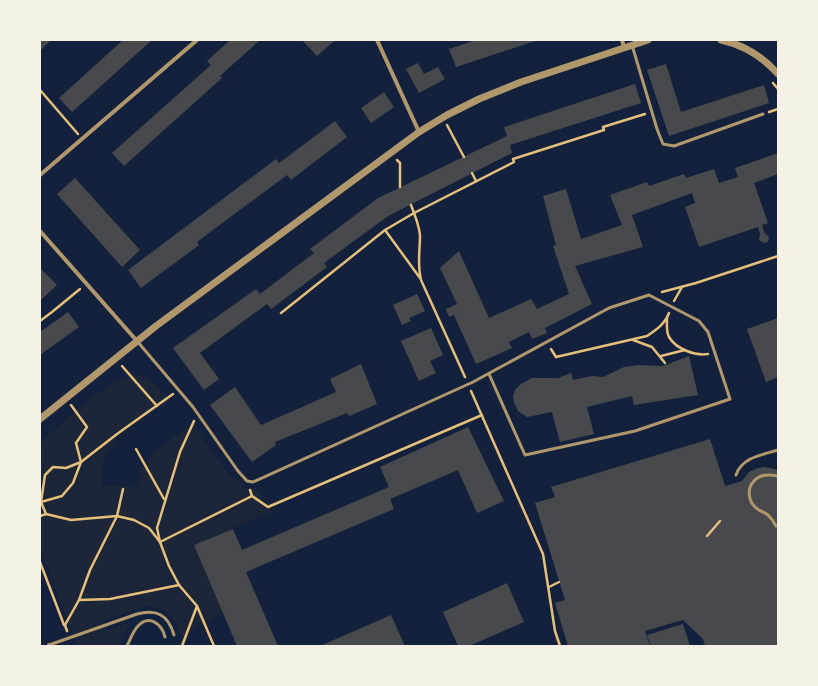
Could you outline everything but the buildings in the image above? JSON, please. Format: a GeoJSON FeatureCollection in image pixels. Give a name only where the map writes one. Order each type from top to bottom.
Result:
{"type":"FeatureCollection","features":[{"type":"Feature","properties":{"kind":"street"},"geometry":{"type":"LineString","coordinates":[[40,175],[197,40]]}},
{"type":"Feature","properties":{"kind":"street"},"geometry":{"type":"LineString","coordinates":[[377,40],[419,132]]}},
{"type":"Feature","properties":{"kind":"street"},"geometry":{"type":"LineString","coordinates":[[622,40],[624,48]]}},
{"type":"Feature","properties":{"kind":"street"},"geometry":{"type":"LineString","coordinates":[[40,419],[137,341],[419,132],[479,99],[521,82],[648,40]]}},
{"type":"Feature","properties":{"kind":"street"},"geometry":{"type":"LineString","coordinates":[[721,40],[744,48],[760,57],[778,74]]}},
{"type":"Feature","properties":{"kind":"street"},"geometry":{"type":"LineString","coordinates":[[40,231],[137,341]]}},
{"type":"Feature","properties":{"kind":"lane"},"geometry":{"type":"LineString","coordinates":[[632,45],[656,129],[663,144],[674,146],[763,114]]}},
{"type":"Feature","properties":{"kind":"lane"},"geometry":{"type":"LineString","coordinates":[[137,341],[197,413],[238,471],[247,481],[253,482],[489,374],[609,308],[648,295],[699,321],[708,332],[730,399],[635,431],[525,455],[489,374]]}},
{"type":"Feature","properties":{"kind":"lane"},"geometry":{"type":"LineString","coordinates":[[736,475],[738,468],[747,460],[778,450]]}},
{"type":"Feature","properties":{"kind":"lane"},"geometry":{"type":"LineString","coordinates":[[776,526],[769,516],[755,507],[750,500],[749,492],[750,486],[761,476],[769,474],[778,476]]}},
{"type":"Feature","properties":{"kind":"lane"},"geometry":{"type":"LineString","coordinates":[[49,646],[148,611],[160,614],[166,618],[174,635]]}},
{"type":"Feature","properties":{"kind":"lane"},"geometry":{"type":"LineString","coordinates":[[127,646],[137,627],[146,621],[151,620],[158,624],[164,630],[165,637]]}},
{"type":"Feature","properties":{"kind":"path"},"geometry":{"type":"LineString","coordinates":[[40,90],[82,138]]}},
{"type":"Feature","properties":{"kind":"path"},"geometry":{"type":"LineString","coordinates":[[281,313],[385,230],[414,213],[514,162],[513,159],[604,130],[603,127],[651,112]]}},
{"type":"Feature","properties":{"kind":"path"},"geometry":{"type":"LineString","coordinates":[[443,118],[464,157]]}},
{"type":"Feature","properties":{"kind":"path"},"geometry":{"type":"LineString","coordinates":[[391,152],[400,164],[400,187]]}},
{"type":"Feature","properties":{"kind":"path"},"geometry":{"type":"LineString","coordinates":[[472,174],[476,181]]}},
{"type":"Feature","properties":{"kind":"path"},"geometry":{"type":"LineString","coordinates":[[411,205],[420,234],[418,266],[421,280]]}},
{"type":"Feature","properties":{"kind":"path"},"geometry":{"type":"LineString","coordinates":[[385,230],[421,280],[482,414],[543,554],[555,631],[560,646]]}},
{"type":"Feature","properties":{"kind":"path"},"geometry":{"type":"LineString","coordinates":[[648,295],[682,287],[778,256]]}},
{"type":"Feature","properties":{"kind":"path"},"geometry":{"type":"LineString","coordinates":[[40,321],[86,284]]}},
{"type":"Feature","properties":{"kind":"path"},"geometry":{"type":"LineString","coordinates":[[682,287],[667,318],[667,329],[670,338],[685,350],[702,355],[715,353]]}},
{"type":"Feature","properties":{"kind":"path"},"geometry":{"type":"LineString","coordinates":[[547,342],[556,357],[647,336],[658,328],[667,318]]}},
{"type":"Feature","properties":{"kind":"path"},"geometry":{"type":"LineString","coordinates":[[631,339],[652,347],[665,363]]}},
{"type":"Feature","properties":{"kind":"path"},"geometry":{"type":"LineString","coordinates":[[660,356],[685,350]]}},
{"type":"Feature","properties":{"kind":"path"},"geometry":{"type":"LineString","coordinates":[[116,358],[157,406]]}},
{"type":"Feature","properties":{"kind":"path"},"geometry":{"type":"LineString","coordinates":[[46,514],[41,502],[45,475],[53,467],[66,468],[81,462],[117,434],[179,391]]}},
{"type":"Feature","properties":{"kind":"path"},"geometry":{"type":"LineString","coordinates":[[41,502],[62,496],[73,483],[81,462],[76,443],[87,427],[66,398]]}},
{"type":"Feature","properties":{"kind":"path"},"geometry":{"type":"LineString","coordinates":[[197,413],[180,452],[158,528],[160,542],[169,566],[179,585],[197,606],[214,646]]}},
{"type":"Feature","properties":{"kind":"path"},"geometry":{"type":"LineString","coordinates":[[160,542],[252,496],[268,507],[482,414]]}},
{"type":"Feature","properties":{"kind":"path"},"geometry":{"type":"LineString","coordinates":[[136,450],[165,500]]}},
{"type":"Feature","properties":{"kind":"path"},"geometry":{"type":"LineString","coordinates":[[65,625],[79,600],[90,570],[117,516],[123,489]]}},
{"type":"Feature","properties":{"kind":"path"},"geometry":{"type":"LineString","coordinates":[[40,516],[46,514],[71,520],[117,516],[134,520],[149,528],[160,542]]}},
{"type":"Feature","properties":{"kind":"path"},"geometry":{"type":"LineString","coordinates":[[707,536],[720,521]]}},
{"type":"Feature","properties":{"kind":"path"},"geometry":{"type":"LineString","coordinates":[[40,562],[69,638]]}},
{"type":"Feature","properties":{"kind":"path"},"geometry":{"type":"LineString","coordinates":[[549,587],[559,582]]}},
{"type":"Feature","properties":{"kind":"path"},"geometry":{"type":"LineString","coordinates":[[79,600],[110,599],[179,585]]}},
{"type":"Feature","properties":{"kind":"path"},"geometry":{"type":"LineString","coordinates":[[182,646],[197,606]]}},
{"type":"Feature","properties":{"kind":"shaded area"},"geometry":{"type":"Polygon","coordinates":[[[133,375],[150,380],[171,400],[117,437],[105,457],[101,472],[102,486],[138,487],[142,469],[152,454],[192,424],[226,471],[246,489],[255,488],[271,512],[194,545],[223,613],[181,637],[174,620],[170,615],[160,609],[147,606],[105,620],[108,630],[130,622],[119,646],[77,646],[40,548],[40,442],[97,394],[121,379],[133,375]]]}}]}
